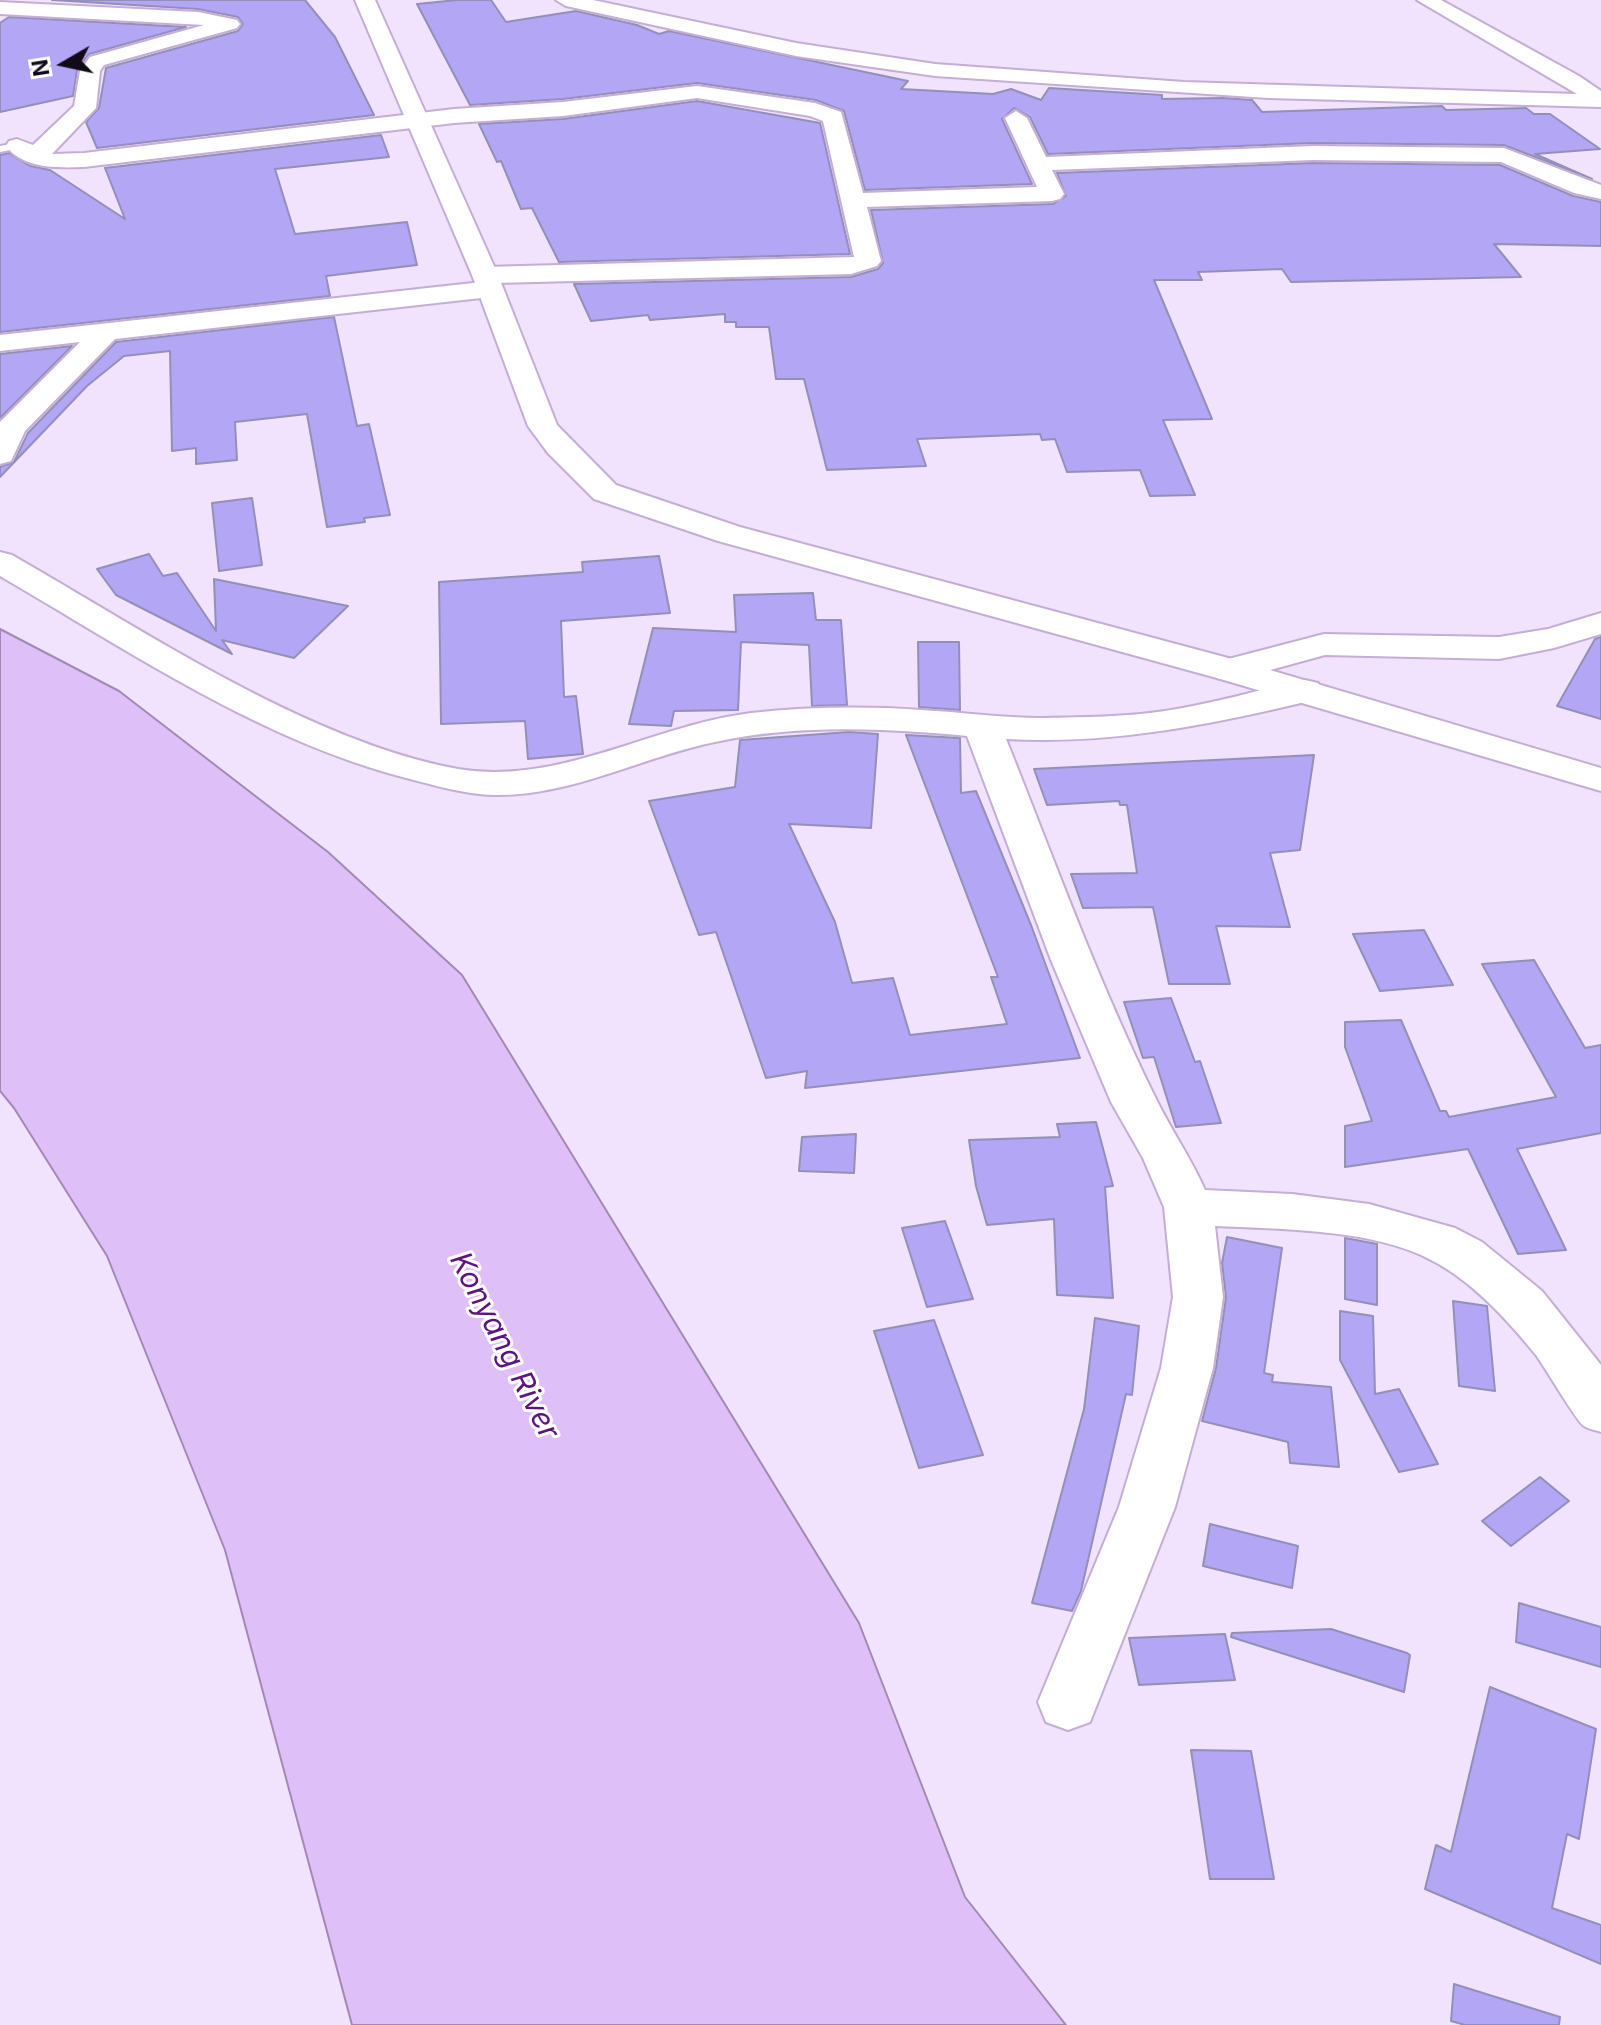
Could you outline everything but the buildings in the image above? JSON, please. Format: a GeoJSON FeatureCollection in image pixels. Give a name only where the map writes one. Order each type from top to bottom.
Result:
{"type":"FeatureCollection","features":[{"type":"Feature","properties":{"kind":"street"},"geometry":{"type":"LineString","coordinates":[[365,0],[487,282],[543,426],[559,447],[605,492],[729,534],[1305,691],[1601,780]]}},
{"type":"Feature","properties":{"kind":"street"},"geometry":{"type":"LineString","coordinates":[[566,0],[808,52],[933,70],[1328,96],[1600,101]]}},
{"type":"Feature","properties":{"kind":"street"},"geometry":{"type":"LineString","coordinates":[[1427,0],[1572,80],[1600,101]]}},
{"type":"Feature","properties":{"kind":"street"},"geometry":{"type":"LineString","coordinates":[[0,8],[198,18],[230,24],[97,61],[90,71],[85,108],[17,150]]}},
{"type":"Feature","properties":{"kind":"street"},"geometry":{"type":"LineString","coordinates":[[0,343],[105,333],[487,282],[851,266],[868,261],[833,117],[815,110],[697,92],[84,160],[48,161],[17,150]]}},
{"type":"Feature","properties":{"kind":"street"},"geometry":{"type":"LineString","coordinates":[[1016,118],[1052,194],[1068,217]]}},
{"type":"Feature","properties":{"kind":"street"},"geometry":{"type":"LineString","coordinates":[[1039,164],[1313,153],[1504,155],[1582,188],[1601,192]]}},
{"type":"Feature","properties":{"kind":"street"},"geometry":{"type":"LineString","coordinates":[[855,200],[1052,194]]}},
{"type":"Feature","properties":{"kind":"street"},"geometry":{"type":"LineString","coordinates":[[26,315],[160,324]]}},
{"type":"Feature","properties":{"kind":"street"},"geometry":{"type":"LineString","coordinates":[[0,455],[11,428],[105,333]]}},
{"type":"Feature","properties":{"kind":"street"},"geometry":{"type":"LineString","coordinates":[[0,562],[229,693],[297,726],[348,747],[489,785],[544,778],[701,734],[778,721],[922,721],[983,728],[1131,725],[1177,720],[1305,691]]}},
{"type":"Feature","properties":{"kind":"street"},"geometry":{"type":"LineString","coordinates":[[1230,670],[1324,644],[1499,648],[1554,638],[1601,623]]}},
{"type":"Feature","properties":{"kind":"street"},"geometry":{"type":"LineString","coordinates":[[983,728],[1072,960],[1134,1102],[1167,1158],[1188,1207],[1198,1297],[1187,1368],[1147,1507],[1068,1702]]}},
{"type":"Feature","properties":{"kind":"street"},"geometry":{"type":"LineString","coordinates":[[1188,1207],[1317,1215],[1424,1236],[1463,1254],[1543,1328],[1578,1370],[1601,1410]]}},
{"type":"Feature","properties":{"kind":"water","name":"Konyang River"},"geometry":{"type":"Polygon","coordinates":[[[0,629],[119,691],[328,852],[462,975],[859,1623],[965,1897],[1066,2025],[352,2025],[225,1550],[107,1256],[14,1108],[0,1091],[0,629]]]}}]}
